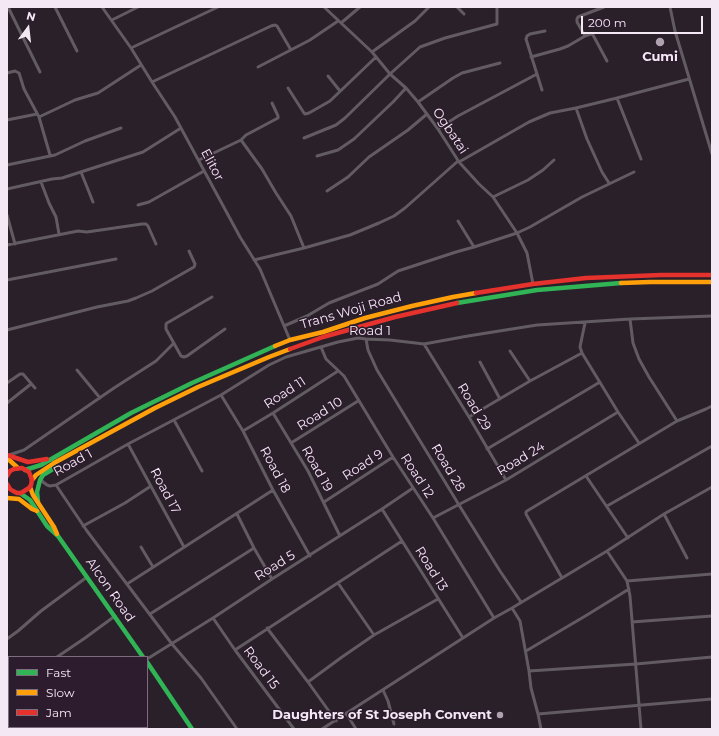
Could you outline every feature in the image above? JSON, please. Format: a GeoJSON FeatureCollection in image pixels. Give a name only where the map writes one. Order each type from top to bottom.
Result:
{"type":"FeatureCollection","features":[{"type":"Feature","properties":{"kind":"main road"},"geometry":{"type":"LineString","coordinates":[[664,275],[665,282]]}},
{"type":"Feature","properties":{"kind":"main road","name":"Trans Woji Road"},"geometry":{"type":"LineString","coordinates":[[25,470],[51,459],[130,413],[192,383],[290,340],[412,306],[453,297],[533,284],[586,278],[624,276],[712,275]]}},
{"type":"Feature","properties":{"kind":"main road"},"geometry":{"type":"LineString","coordinates":[[624,276],[624,283]]}},
{"type":"Feature","properties":{"kind":"main road","name":"Trans Woji Road"},"geometry":{"type":"LineString","coordinates":[[32,480],[36,475],[54,463],[155,408],[198,387],[269,356],[323,337],[395,317],[459,302],[537,290],[624,283],[712,282]]}},
{"type":"Feature","properties":{"kind":"main road"},"geometry":{"type":"LineString","coordinates":[[7,456],[28,462],[51,459]]}},
{"type":"Feature","properties":{"kind":"main road"},"geometry":{"type":"LineString","coordinates":[[7,456],[18,468],[29,472],[32,480],[26,491],[20,493],[7,493]]}},
{"type":"Feature","properties":{"kind":"main road"},"geometry":{"type":"LineString","coordinates":[[39,504],[37,492],[38,486],[43,475],[53,469],[54,463]]}},
{"type":"Feature","properties":{"kind":"main road"},"geometry":{"type":"LineString","coordinates":[[8,473],[18,468]]}},
{"type":"Feature","properties":{"kind":"main road"},"geometry":{"type":"LineString","coordinates":[[7,484],[13,492]]}},
{"type":"Feature","properties":{"kind":"main road"},"geometry":{"type":"LineString","coordinates":[[30,486],[33,495],[54,527],[58,536]]}},
{"type":"Feature","properties":{"kind":"main road"},"geometry":{"type":"LineString","coordinates":[[20,493],[30,500],[47,526],[58,536]]}},
{"type":"Feature","properties":{"kind":"main road"},"geometry":{"type":"LineString","coordinates":[[7,498],[24,502],[32,509],[37,511]]}},
{"type":"Feature","properties":{"kind":"main road","name":"Alcon Road"},"geometry":{"type":"LineString","coordinates":[[58,536],[142,656]]}},
{"type":"Feature","properties":{"kind":"main road"},"geometry":{"type":"LineString","coordinates":[[148,666],[192,729]]}},
{"type":"Feature","properties":{"kind":"street"},"geometry":{"type":"LineString","coordinates":[[8,7],[40,72]]}},
{"type":"Feature","properties":{"kind":"street"},"geometry":{"type":"LineString","coordinates":[[56,7],[77,51]]}},
{"type":"Feature","properties":{"kind":"street","name":"Elitor"},"geometry":{"type":"LineString","coordinates":[[102,7],[131,48],[175,117],[240,237],[264,277],[290,340]]}},
{"type":"Feature","properties":{"kind":"street"},"geometry":{"type":"LineString","coordinates":[[112,20],[138,7]]}},
{"type":"Feature","properties":{"kind":"street"},"geometry":{"type":"LineString","coordinates":[[131,48],[164,31],[218,7]]}},
{"type":"Feature","properties":{"kind":"street","name":"Ogbatai"},"geometry":{"type":"LineString","coordinates":[[324,7],[372,52],[390,74],[406,88],[438,129],[458,161],[493,197],[517,232],[527,253],[533,284]]}},
{"type":"Feature","properties":{"kind":"street"},"geometry":{"type":"LineString","coordinates":[[341,23],[360,7]]}},
{"type":"Feature","properties":{"kind":"street"},"geometry":{"type":"LineString","coordinates":[[372,52],[415,21],[429,7]]}},
{"type":"Feature","properties":{"kind":"street"},"geometry":{"type":"LineString","coordinates":[[457,7],[464,14]]}},
{"type":"Feature","properties":{"kind":"street"},"geometry":{"type":"LineString","coordinates":[[304,138],[336,126],[420,47],[445,38],[496,24],[498,22],[497,7]]}},
{"type":"Feature","properties":{"kind":"street"},"geometry":{"type":"LineString","coordinates":[[592,7],[594,11]]}},
{"type":"Feature","properties":{"kind":"street"},"geometry":{"type":"LineString","coordinates":[[585,36],[577,18],[604,7]]}},
{"type":"Feature","properties":{"kind":"street"},"geometry":{"type":"LineString","coordinates":[[670,7],[675,31],[712,154]]}},
{"type":"Feature","properties":{"kind":"street"},"geometry":{"type":"LineString","coordinates":[[258,67],[291,50],[338,20]]}},
{"type":"Feature","properties":{"kind":"street"},"geometry":{"type":"LineString","coordinates":[[152,82],[275,25],[291,50]]}},
{"type":"Feature","properties":{"kind":"street"},"geometry":{"type":"LineString","coordinates":[[542,90],[526,41],[527,36],[530,34],[546,31]]}},
{"type":"Feature","properties":{"kind":"street"},"geometry":{"type":"LineString","coordinates":[[531,57],[564,48],[585,36],[592,34],[607,61]]}},
{"type":"Feature","properties":{"kind":"street"},"geometry":{"type":"LineString","coordinates":[[288,88],[304,113],[309,113],[330,101],[376,57]]}},
{"type":"Feature","properties":{"kind":"street"},"geometry":{"type":"LineString","coordinates":[[418,102],[462,73],[500,63]]}},
{"type":"Feature","properties":{"kind":"street"},"geometry":{"type":"LineString","coordinates":[[7,120],[38,116],[80,98],[98,93],[141,65]]}},
{"type":"Feature","properties":{"kind":"street"},"geometry":{"type":"LineString","coordinates":[[7,73],[19,73],[24,89],[38,116],[50,155]]}},
{"type":"Feature","properties":{"kind":"street"},"geometry":{"type":"LineString","coordinates":[[438,129],[458,116],[537,74]]}},
{"type":"Feature","properties":{"kind":"street"},"geometry":{"type":"LineString","coordinates":[[328,76],[340,91]]}},
{"type":"Feature","properties":{"kind":"street"},"geometry":{"type":"LineString","coordinates":[[254,260],[304,248],[355,233],[394,216],[458,161],[530,122],[550,113],[617,98],[689,79]]}},
{"type":"Feature","properties":{"kind":"street"},"geometry":{"type":"LineString","coordinates":[[317,156],[338,150],[354,139],[406,88]]}},
{"type":"Feature","properties":{"kind":"street"},"geometry":{"type":"LineString","coordinates":[[617,98],[641,159]]}},
{"type":"Feature","properties":{"kind":"street"},"geometry":{"type":"LineString","coordinates":[[199,160],[242,140],[246,135],[278,118],[272,104]]}},
{"type":"Feature","properties":{"kind":"street"},"geometry":{"type":"LineString","coordinates":[[576,108],[587,139],[599,166],[609,183]]}},
{"type":"Feature","properties":{"kind":"street"},"geometry":{"type":"LineString","coordinates":[[327,191],[348,177],[369,157],[408,130],[427,114]]}},
{"type":"Feature","properties":{"kind":"street"},"geometry":{"type":"LineString","coordinates":[[7,165],[55,154],[121,128]]}},
{"type":"Feature","properties":{"kind":"street"},"geometry":{"type":"LineString","coordinates":[[7,189],[62,178],[143,152],[181,128]]}},
{"type":"Feature","properties":{"kind":"street"},"geometry":{"type":"LineString","coordinates":[[242,140],[262,169],[290,216],[304,248]]}},
{"type":"Feature","properties":{"kind":"street"},"geometry":{"type":"LineString","coordinates":[[493,197],[528,180],[543,170],[554,160]]}},
{"type":"Feature","properties":{"kind":"street"},"geometry":{"type":"LineString","coordinates":[[138,205],[149,202],[204,171]]}},
{"type":"Feature","properties":{"kind":"street"},"geometry":{"type":"LineString","coordinates":[[81,172],[94,202]]}},
{"type":"Feature","properties":{"kind":"street"},"geometry":{"type":"LineString","coordinates":[[284,326],[307,316],[330,303],[378,284],[398,271],[474,247],[530,227],[582,197],[634,172]]}},
{"type":"Feature","properties":{"kind":"street"},"geometry":{"type":"LineString","coordinates":[[41,182],[56,217],[59,234]]}},
{"type":"Feature","properties":{"kind":"street"},"geometry":{"type":"LineString","coordinates":[[7,215],[15,244]]}},
{"type":"Feature","properties":{"kind":"street"},"geometry":{"type":"LineString","coordinates":[[458,221],[474,247]]}},
{"type":"Feature","properties":{"kind":"street"},"geometry":{"type":"LineString","coordinates":[[7,245],[78,230],[87,232],[146,224],[156,244]]}},
{"type":"Feature","properties":{"kind":"street"},"geometry":{"type":"LineString","coordinates":[[7,330],[97,307],[128,301],[141,296],[194,267],[195,264],[189,251]]}},
{"type":"Feature","properties":{"kind":"street"},"geometry":{"type":"LineString","coordinates":[[7,280],[116,259]]}},
{"type":"Feature","properties":{"kind":"street"},"geometry":{"type":"LineString","coordinates":[[212,297],[166,324],[166,328],[184,357],[188,356],[225,329]]}},
{"type":"Feature","properties":{"kind":"street","name":"Road 1"},"geometry":{"type":"LineString","coordinates":[[41,479],[47,485],[56,485],[128,444],[221,395],[269,365],[286,357],[338,342],[358,338],[424,344],[537,325],[630,319],[712,316]]}},
{"type":"Feature","properties":{"kind":"street"},"geometry":{"type":"LineString","coordinates":[[630,319],[633,343],[639,359],[677,421]]}},
{"type":"Feature","properties":{"kind":"street"},"geometry":{"type":"LineString","coordinates":[[585,323],[580,347],[582,353],[639,443]]}},
{"type":"Feature","properties":{"kind":"street","name":"Road 28"},"geometry":{"type":"LineString","coordinates":[[366,339],[368,350],[377,370],[459,505],[521,602]]}},
{"type":"Feature","properties":{"kind":"street"},"geometry":{"type":"LineString","coordinates":[[7,456],[24,450],[156,361],[174,343]]}},
{"type":"Feature","properties":{"kind":"street","name":"Road 29"},"geometry":{"type":"LineString","coordinates":[[424,344],[469,416],[506,480]]}},
{"type":"Feature","properties":{"kind":"street","name":"Road 12"},"geometry":{"type":"LineString","coordinates":[[321,347],[326,359],[344,376],[358,401],[433,518],[494,618]]}},
{"type":"Feature","properties":{"kind":"street"},"geometry":{"type":"LineString","coordinates":[[510,351],[530,381]]}},
{"type":"Feature","properties":{"kind":"street"},"geometry":{"type":"LineString","coordinates":[[469,416],[582,353]]}},
{"type":"Feature","properties":{"kind":"street"},"geometry":{"type":"LineString","coordinates":[[480,362],[500,399]]}},
{"type":"Feature","properties":{"kind":"street"},"geometry":{"type":"LineString","coordinates":[[77,370],[100,398]]}},
{"type":"Feature","properties":{"kind":"street","name":"Road 11"},"geometry":{"type":"LineString","coordinates":[[243,431],[338,371]]}},
{"type":"Feature","properties":{"kind":"street"},"geometry":{"type":"LineString","coordinates":[[7,383],[20,374],[23,374],[35,388]]}},
{"type":"Feature","properties":{"kind":"street"},"geometry":{"type":"LineString","coordinates":[[487,449],[600,382]]}},
{"type":"Feature","properties":{"kind":"street"},"geometry":{"type":"LineString","coordinates":[[7,403],[31,384]]}},
{"type":"Feature","properties":{"kind":"street","name":"Road 18"},"geometry":{"type":"LineString","coordinates":[[221,395],[243,431],[273,490],[310,556]]}},
{"type":"Feature","properties":{"kind":"street","name":"Road 10"},"geometry":{"type":"LineString","coordinates":[[291,443],[358,401]]}},
{"type":"Feature","properties":{"kind":"street"},"geometry":{"type":"LineString","coordinates":[[562,578],[526,514],[527,510],[677,421],[712,406]]}},
{"type":"Feature","properties":{"kind":"street","name":"Road 24"},"geometry":{"type":"LineString","coordinates":[[433,518],[506,480],[618,412]]}},
{"type":"Feature","properties":{"kind":"street","name":"Road 19"},"geometry":{"type":"LineString","coordinates":[[273,413],[308,471],[340,536]]}},
{"type":"Feature","properties":{"kind":"street"},"geometry":{"type":"LineString","coordinates":[[174,420],[202,471]]}},
{"type":"Feature","properties":{"kind":"street","name":"Road 17"},"geometry":{"type":"LineString","coordinates":[[128,444],[184,547]]}},
{"type":"Feature","properties":{"kind":"street"},"geometry":{"type":"LineString","coordinates":[[606,506],[712,446]]}},
{"type":"Feature","properties":{"kind":"street","name":"Road 9"},"geometry":{"type":"LineString","coordinates":[[324,502],[393,457]]}},
{"type":"Feature","properties":{"kind":"street"},"geometry":{"type":"LineString","coordinates":[[586,476],[628,538]]}},
{"type":"Feature","properties":{"kind":"street"},"geometry":{"type":"LineString","coordinates":[[56,485],[83,526],[172,644],[201,678],[237,729]]}},
{"type":"Feature","properties":{"kind":"street"},"geometry":{"type":"LineString","coordinates":[[83,526],[125,503],[151,486]]}},
{"type":"Feature","properties":{"kind":"street"},"geometry":{"type":"LineString","coordinates":[[322,729],[494,618],[607,551],[664,514],[712,487]]}},
{"type":"Feature","properties":{"kind":"street","name":"Road 5"},"geometry":{"type":"LineString","coordinates":[[148,658],[310,556],[413,488]]}},
{"type":"Feature","properties":{"kind":"street"},"geometry":{"type":"LineString","coordinates":[[127,584],[273,490]]}},
{"type":"Feature","properties":{"kind":"street","name":"Road 13"},"geometry":{"type":"LineString","coordinates":[[382,509],[463,638]]}},
{"type":"Feature","properties":{"kind":"street"},"geometry":{"type":"LineString","coordinates":[[237,514],[272,579]]}},
{"type":"Feature","properties":{"kind":"street"},"geometry":{"type":"LineString","coordinates":[[664,514],[687,558]]}},
{"type":"Feature","properties":{"kind":"street"},"geometry":{"type":"LineString","coordinates":[[235,650],[402,541]]}},
{"type":"Feature","properties":{"kind":"street"},"geometry":{"type":"LineString","coordinates":[[142,548],[154,566]]}},
{"type":"Feature","properties":{"kind":"street"},"geometry":{"type":"LineString","coordinates":[[150,614],[254,548]]}},
{"type":"Feature","properties":{"kind":"street"},"geometry":{"type":"LineString","coordinates":[[607,551],[628,581],[641,729]]}},
{"type":"Feature","properties":{"kind":"street"},"geometry":{"type":"LineString","coordinates":[[628,581],[712,574]]}},
{"type":"Feature","properties":{"kind":"street"},"geometry":{"type":"LineString","coordinates":[[7,639],[46,607],[87,577]]}},
{"type":"Feature","properties":{"kind":"street"},"geometry":{"type":"LineString","coordinates":[[338,583],[374,635]]}},
{"type":"Feature","properties":{"kind":"street"},"geometry":{"type":"LineString","coordinates":[[526,651],[629,589]]}},
{"type":"Feature","properties":{"kind":"street"},"geometry":{"type":"LineString","coordinates":[[308,682],[374,635],[438,599]]}},
{"type":"Feature","properties":{"kind":"street"},"geometry":{"type":"LineString","coordinates":[[512,608],[520,621],[541,729]]}},
{"type":"Feature","properties":{"kind":"street"},"geometry":{"type":"LineString","coordinates":[[58,656],[115,616]]}},
{"type":"Feature","properties":{"kind":"street"},"geometry":{"type":"LineString","coordinates":[[632,622],[712,616]]}},
{"type":"Feature","properties":{"kind":"street","name":"Road 15"},"geometry":{"type":"LineString","coordinates":[[213,618],[294,729]]}},
{"type":"Feature","properties":{"kind":"street"},"geometry":{"type":"LineString","coordinates":[[267,628],[336,721]]}},
{"type":"Feature","properties":{"kind":"street"},"geometry":{"type":"LineString","coordinates":[[529,671],[712,657]]}},
{"type":"Feature","properties":{"kind":"street"},"geometry":{"type":"LineString","coordinates":[[383,690],[388,700],[394,724]]}},
{"type":"Feature","properties":{"kind":"street"},"geometry":{"type":"LineString","coordinates":[[538,714],[712,699]]}},
{"type":"Feature","properties":{"kind":"street"},"geometry":{"type":"LineString","coordinates":[[346,713],[356,729]]}},
{"type":"Feature","properties":{"kind":"traffic: fast"},"geometry":{"type":"LineString","coordinates":[[457,303],[537,290],[621,283]]}},
{"type":"Feature","properties":{"kind":"traffic: fast"},"geometry":{"type":"LineString","coordinates":[[25,470],[41,465],[131,413],[192,383],[275,346]]}},
{"type":"Feature","properties":{"kind":"traffic: fast"},"geometry":{"type":"LineString","coordinates":[[38,502],[37,492],[40,480],[43,475],[53,469],[54,463]]}},
{"type":"Feature","properties":{"kind":"traffic: fast"},"geometry":{"type":"LineString","coordinates":[[20,493],[30,500],[47,526],[58,536],[142,656]]}},
{"type":"Feature","properties":{"kind":"traffic: fast"},"geometry":{"type":"LineString","coordinates":[[148,663],[192,729]]}},
{"type":"Feature","properties":{"kind":"traffic: slow"},"geometry":{"type":"LineString","coordinates":[[621,283],[712,282]]}},
{"type":"Feature","properties":{"kind":"traffic: slow"},"geometry":{"type":"LineString","coordinates":[[275,346],[290,340],[323,332],[365,318],[412,306],[476,293]]}},
{"type":"Feature","properties":{"kind":"traffic: slow"},"geometry":{"type":"LineString","coordinates":[[32,480],[36,475],[54,463],[155,408],[198,387],[290,349]]}},
{"type":"Feature","properties":{"kind":"traffic: slow"},"geometry":{"type":"LineString","coordinates":[[7,458],[18,468]]}},
{"type":"Feature","properties":{"kind":"traffic: slow"},"geometry":{"type":"LineString","coordinates":[[30,487],[33,495],[57,534]]}},
{"type":"Feature","properties":{"kind":"traffic: slow"},"geometry":{"type":"LineString","coordinates":[[7,498],[19,499],[37,511]]}},
{"type":"Feature","properties":{"kind":"traffic: jam"},"geometry":{"type":"LineString","coordinates":[[476,293],[533,284],[586,278],[661,275],[712,275]]}},
{"type":"Feature","properties":{"kind":"traffic: jam"},"geometry":{"type":"LineString","coordinates":[[290,349],[323,337],[395,317],[457,303]]}},
{"type":"Feature","properties":{"kind":"traffic: jam"},"geometry":{"type":"LineString","coordinates":[[7,455],[28,462],[47,459]]}},
{"type":"Feature","properties":{"kind":"traffic: jam"},"geometry":{"type":"LineString","coordinates":[[7,476],[10,471],[22,468],[29,472],[32,480],[29,488],[21,493],[13,491],[7,484]]}},
{"type":"Feature","properties":{"kind":"place","name":"Cumi"},"geometry":{"type":"Point","coordinates":[660,42]}},
{"type":"Feature","properties":{"kind":"place","name":"Daughters of St Joseph Convent"},"geometry":{"type":"Point","coordinates":[500,715]}}]}
